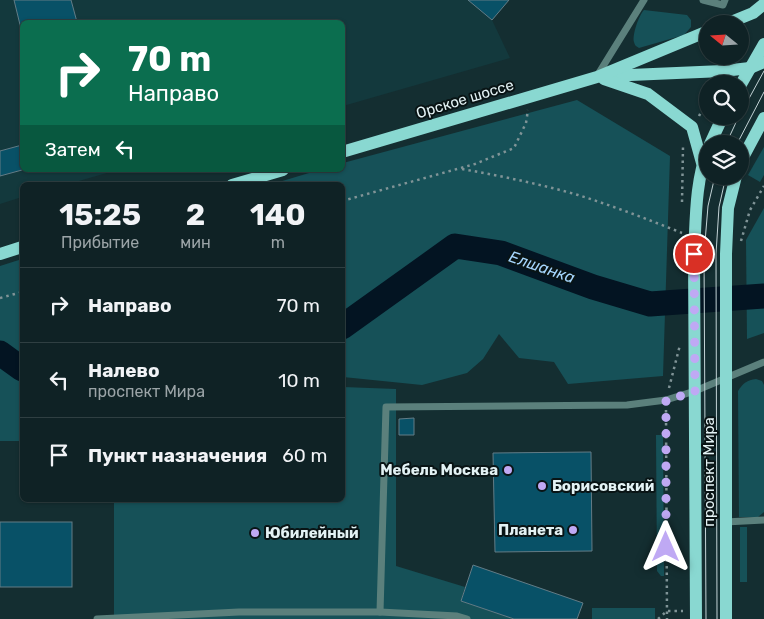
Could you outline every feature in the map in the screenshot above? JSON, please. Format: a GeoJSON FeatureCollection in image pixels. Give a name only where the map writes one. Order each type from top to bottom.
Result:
{"type":"FeatureCollection","features":[{"type":"Feature","properties":{"kind":"main road"},"geometry":{"type":"LineString","coordinates":[[748,15],[764,4]]}},
{"type":"Feature","properties":{"kind":"main road"},"geometry":{"type":"LineString","coordinates":[[597,77],[699,36]]}},
{"type":"Feature","properties":{"kind":"main road"},"geometry":{"type":"LineString","coordinates":[[746,75],[764,44]]}},
{"type":"Feature","properties":{"kind":"main road"},"geometry":{"type":"LineString","coordinates":[[597,77],[723,71],[750,68],[764,62]]}},
{"type":"Feature","properties":{"kind":"main road"},"geometry":{"type":"LineString","coordinates":[[597,77],[648,94],[692,127],[699,153]]}},
{"type":"Feature","properties":{"kind":"main road","name":"Орское шоссе"},"geometry":{"type":"LineString","coordinates":[[345,151],[597,77]]}},
{"type":"Feature","properties":{"kind":"main road"},"geometry":{"type":"LineString","coordinates":[[749,146],[764,118]]}},
{"type":"Feature","properties":{"kind":"main road"},"geometry":{"type":"LineString","coordinates":[[242,182],[276,172]]}},
{"type":"Feature","properties":{"kind":"main road","name":"проспект Мира"},"geometry":{"type":"LineString","coordinates":[[696,619],[695,392],[688,339],[699,185]]}},
{"type":"Feature","properties":{"kind":"main road","name":"проспект Мира"},"geometry":{"type":"LineString","coordinates":[[726,619],[726,254],[728,208],[734,185]]}},
{"type":"Feature","properties":{"kind":"main road"},"geometry":{"type":"LineString","coordinates":[[0,254],[20,248]]}},
{"type":"Feature","properties":{"kind":"lane"},"geometry":{"type":"LineString","coordinates":[[597,77],[644,0]]}},
{"type":"Feature","properties":{"kind":"lane"},"geometry":{"type":"LineString","coordinates":[[703,0],[723,6],[724,0]]}},
{"type":"Feature","properties":{"kind":"lane"},"geometry":{"type":"LineString","coordinates":[[380,612],[386,407],[627,405],[666,400],[695,392],[764,362]]}},
{"type":"Feature","properties":{"kind":"lane"},"geometry":{"type":"LineString","coordinates":[[725,522],[764,520]]}},
{"type":"Feature","properties":{"kind":"lane"},"geometry":{"type":"LineString","coordinates":[[97,619],[239,612],[380,612],[457,616],[467,619]]}},
{"type":"Feature","properties":{"kind":"path"},"geometry":{"type":"LineString","coordinates":[[345,200],[475,164],[514,148],[526,123],[530,97]]}},
{"type":"Feature","properties":{"kind":"path"},"geometry":{"type":"LineString","coordinates":[[461,168],[519,180],[576,195],[682,233]]}},
{"type":"Feature","properties":{"kind":"path"},"geometry":{"type":"LineString","coordinates":[[739,245],[750,210],[764,186]]}},
{"type":"Feature","properties":{"kind":"path"},"geometry":{"type":"LineString","coordinates":[[0,298],[20,293]]}},
{"type":"Feature","properties":{"kind":"path"},"geometry":{"type":"LineString","coordinates":[[667,619],[666,400],[688,339]]}},
{"type":"Feature","properties":{"kind":"path"},"geometry":{"type":"LineString","coordinates":[[658,619],[667,611]]}},
{"type":"Feature","properties":{"kind":"shaded area"},"geometry":{"type":"Polygon","coordinates":[[[0,0],[509,0],[492,20],[510,58],[345,105],[345,20],[20,20],[20,172],[110,172],[75,182],[20,182],[20,198],[0,204],[0,0]]]}},
{"type":"Feature","properties":{"kind":"shaded area"},"geometry":{"type":"Polygon","coordinates":[[[644,10],[687,15],[691,20],[691,27],[684,35],[639,48],[634,43],[634,35],[638,20],[644,10]]]}},
{"type":"Feature","properties":{"kind":"shaded area"},"geometry":{"type":"Polygon","coordinates":[[[577,100],[670,156],[663,376],[568,384],[554,362],[519,358],[499,334],[483,359],[467,373],[422,385],[345,377],[345,182],[279,182],[312,172],[345,172],[345,162],[577,100]]]}},
{"type":"Feature","properties":{"kind":"shaded area"},"geometry":{"type":"Polygon","coordinates":[[[764,147],[764,175],[760,182],[749,176],[764,147]]]}},
{"type":"Feature","properties":{"kind":"shaded area"},"geometry":{"type":"Polygon","coordinates":[[[764,208],[764,333],[747,339],[746,240],[764,208]]]}},
{"type":"Feature","properties":{"kind":"shaded area"},"geometry":{"type":"Polygon","coordinates":[[[20,260],[20,441],[0,441],[0,266],[20,260]]]}},
{"type":"Feature","properties":{"kind":"shaded area"},"geometry":{"type":"Polygon","coordinates":[[[756,379],[762,381],[764,385],[764,512],[758,517],[739,517],[738,391],[746,382],[756,379]]]}},
{"type":"Feature","properties":{"kind":"shaded area","name":"Юбилейный"},"geometry":{"type":"Polygon","coordinates":[[[345,387],[396,389],[396,566],[465,587],[461,601],[514,619],[114,619],[114,502],[345,502],[345,387]]]}},
{"type":"Feature","properties":{"kind":"shaded area"},"geometry":{"type":"Polygon","coordinates":[[[656,435],[663,435],[664,576],[661,576],[657,571],[656,435]]]}},
{"type":"Feature","properties":{"kind":"shaded area"},"geometry":{"type":"Polygon","coordinates":[[[740,527],[747,527],[747,582],[740,582],[740,527]]]}},
{"type":"Feature","properties":{"kind":"shaded area"},"geometry":{"type":"Polygon","coordinates":[[[592,608],[655,608],[655,619],[592,619],[592,608]]]}},
{"type":"Feature","properties":{"kind":"building"},"geometry":{"type":"Polygon","coordinates":[[[14,0],[71,0],[76,20],[20,20],[20,25],[14,0]]]}},
{"type":"Feature","properties":{"kind":"building"},"geometry":{"type":"Polygon","coordinates":[[[468,0],[509,0],[492,20],[468,0]]]}},
{"type":"Feature","properties":{"kind":"building"},"geometry":{"type":"Polygon","coordinates":[[[20,146],[20,171],[0,176],[0,151],[20,146]]]}},
{"type":"Feature","properties":{"kind":"building"},"geometry":{"type":"Polygon","coordinates":[[[414,418],[414,435],[399,435],[399,419],[414,418]]]}},
{"type":"Feature","properties":{"kind":"building","name":"Борисовский"},"geometry":{"type":"Polygon","coordinates":[[[591,452],[592,551],[495,552],[493,453],[591,452]]]}},
{"type":"Feature","properties":{"kind":"building"},"geometry":{"type":"Polygon","coordinates":[[[0,522],[72,522],[72,587],[0,587],[0,522]]]}},
{"type":"Feature","properties":{"kind":"building"},"geometry":{"type":"Polygon","coordinates":[[[473,565],[583,603],[577,619],[514,619],[461,601],[473,565]]]}},
{"type":"Feature","properties":{"kind":"waterway","name":"Елшанка"},"geometry":{"type":"LineString","coordinates":[[345,325],[455,246],[501,253],[593,287],[650,304],[764,296]]}},
{"type":"Feature","properties":{"kind":"waterway","name":"Елшанка"},"geometry":{"type":"LineString","coordinates":[[0,353],[20,368]]}},
{"type":"Feature","properties":{"kind":"tram line"},"geometry":{"type":"LineString","coordinates":[[749,98],[764,71]]}},
{"type":"Feature","properties":{"kind":"tram line"},"geometry":{"type":"LineString","coordinates":[[742,135],[764,92]]}},
{"type":"Feature","properties":{"kind":"tram line"},"geometry":{"type":"LineString","coordinates":[[730,135],[735,125]]}},
{"type":"Feature","properties":{"kind":"tram line"},"geometry":{"type":"LineString","coordinates":[[706,619],[704,254],[708,206],[713,185]]}},
{"type":"Feature","properties":{"kind":"tram line"},"geometry":{"type":"LineString","coordinates":[[717,619],[716,254],[719,207],[724,185]]}},
{"type":"Feature","properties":{"kind":"place","name":"Мебель Москва"},"geometry":{"type":"Point","coordinates":[508,470]}},
{"type":"Feature","properties":{"kind":"place","name":"Борисовский"},"geometry":{"type":"Point","coordinates":[542,486]}},
{"type":"Feature","properties":{"kind":"place","name":"Планета"},"geometry":{"type":"Point","coordinates":[573,530]}},
{"type":"Feature","properties":{"kind":"place","name":"Юбилейный"},"geometry":{"type":"Point","coordinates":[255,533]}},
{"type":"Feature","properties":{"kind":"route"},"geometry":{"type":"LineString","coordinates":[[666,547],[666,400],[695,392],[694,254]]}}]}
